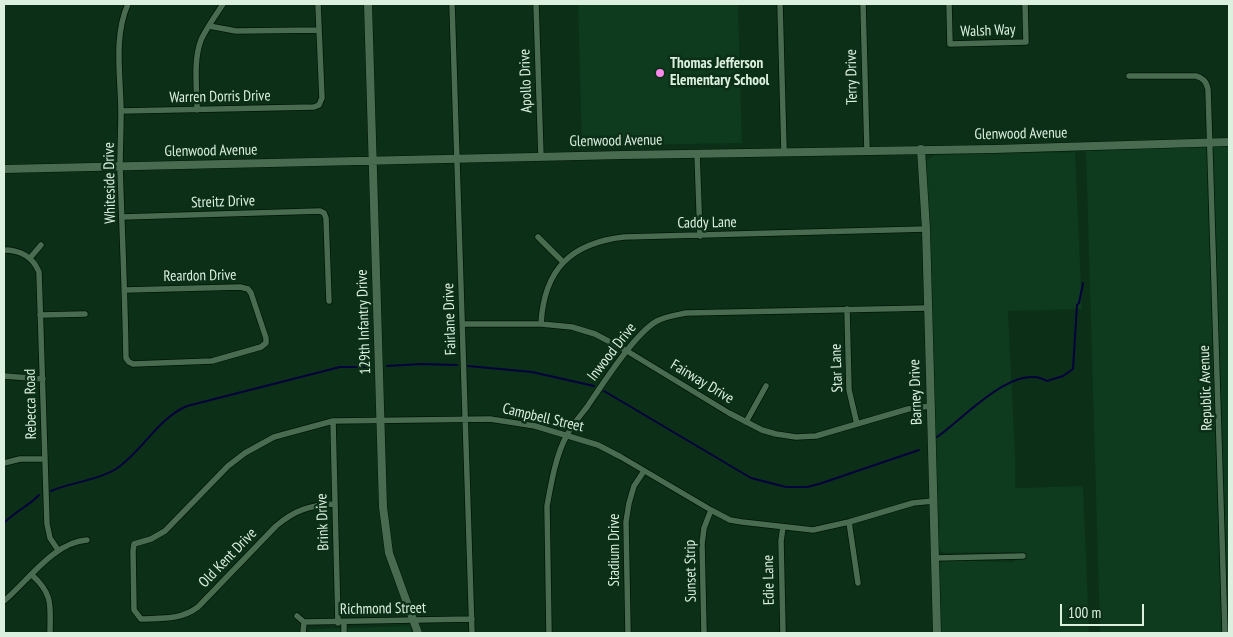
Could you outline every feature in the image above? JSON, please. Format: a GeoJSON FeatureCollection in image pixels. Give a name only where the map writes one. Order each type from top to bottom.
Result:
{"type":"FeatureCollection","features":[{"type":"Feature","properties":{"kind":"street","name":"Whiteside Drive"},"geometry":{"type":"LineString","coordinates":[[128,4],[121,21],[119,34],[120,166],[126,358],[129,362]]}},
{"type":"Feature","properties":{"kind":"street"},"geometry":{"type":"LineString","coordinates":[[197,110],[200,41],[223,4]]}},
{"type":"Feature","properties":{"kind":"street"},"geometry":{"type":"LineString","coordinates":[[209,26],[236,31],[319,30],[318,4]]}},
{"type":"Feature","properties":{"kind":"street","name":"129th Infantry Drive"},"geometry":{"type":"LineString","coordinates":[[368,4],[383,507],[389,553],[418,633]]}},
{"type":"Feature","properties":{"kind":"street","name":"Fairlane Drive"},"geometry":{"type":"LineString","coordinates":[[452,4],[472,633]]}},
{"type":"Feature","properties":{"kind":"street","name":"Apollo Drive"},"geometry":{"type":"LineString","coordinates":[[536,4],[541,157]]}},
{"type":"Feature","properties":{"kind":"street"},"geometry":{"type":"LineString","coordinates":[[780,4],[784,151]]}},
{"type":"Feature","properties":{"kind":"street","name":"Terry Drive"},"geometry":{"type":"LineString","coordinates":[[863,4],[867,150]]}},
{"type":"Feature","properties":{"kind":"street","name":"Walsh Way"},"geometry":{"type":"LineString","coordinates":[[949,4],[950,44],[1026,42],[1025,4]]}},
{"type":"Feature","properties":{"kind":"street","name":"Warren Dorris Drive"},"geometry":{"type":"LineString","coordinates":[[121,111],[314,107],[319,105],[322,98],[319,30]]}},
{"type":"Feature","properties":{"kind":"street","name":"Republic Avenue"},"geometry":{"type":"LineString","coordinates":[[1129,76],[1187,75],[1202,78],[1206,82],[1208,89],[1225,633]]}},
{"type":"Feature","properties":{"kind":"street","name":"Glenwood Avenue"},"geometry":{"type":"LineString","coordinates":[[4,169],[1229,142]]}},
{"type":"Feature","properties":{"kind":"street","name":"Barney Drive"},"geometry":{"type":"LineString","coordinates":[[921,149],[926,229],[937,633]]}},
{"type":"Feature","properties":{"kind":"street"},"geometry":{"type":"LineString","coordinates":[[697,153],[700,236]]}},
{"type":"Feature","properties":{"kind":"street","name":"Streitz Drive"},"geometry":{"type":"LineString","coordinates":[[122,217],[320,211],[324,213],[326,218],[329,301]]}},
{"type":"Feature","properties":{"kind":"street","name":"Caddy Lane"},"geometry":{"type":"LineString","coordinates":[[541,324],[546,291],[553,276],[564,262],[577,251],[608,239],[926,229]]}},
{"type":"Feature","properties":{"kind":"street"},"geometry":{"type":"LineString","coordinates":[[538,237],[564,262]]}},
{"type":"Feature","properties":{"kind":"street"},"geometry":{"type":"LineString","coordinates":[[4,250],[18,252],[30,258],[41,245]]}},
{"type":"Feature","properties":{"kind":"street","name":"Rebecca Road"},"geometry":{"type":"LineString","coordinates":[[30,258],[40,272],[47,524],[50,538],[58,550]]}},
{"type":"Feature","properties":{"kind":"street","name":"Reardon Drive"},"geometry":{"type":"LineString","coordinates":[[125,290],[248,289],[266,338],[266,343],[261,347],[212,361],[133,364],[129,362]]}},
{"type":"Feature","properties":{"kind":"street","name":"Inwood Drive"},"geometry":{"type":"LineString","coordinates":[[549,633],[548,506],[553,477],[566,436],[609,374],[646,328],[656,321],[686,313],[927,308]]}},
{"type":"Feature","properties":{"kind":"street","name":"Star Lane"},"geometry":{"type":"LineString","coordinates":[[848,310],[849,390],[857,424]]}},
{"type":"Feature","properties":{"kind":"street"},"geometry":{"type":"LineString","coordinates":[[40,315],[85,314]]}},
{"type":"Feature","properties":{"kind":"street","name":"Fairway Drive"},"geometry":{"type":"LineString","coordinates":[[462,324],[541,324],[572,327],[595,334],[746,422],[776,434],[796,437],[816,436],[908,409],[930,406]]}},
{"type":"Feature","properties":{"kind":"street"},"geometry":{"type":"LineString","coordinates":[[4,376],[43,379]]}},
{"type":"Feature","properties":{"kind":"street"},"geometry":{"type":"LineString","coordinates":[[746,422],[766,386]]}},
{"type":"Feature","properties":{"kind":"street","name":"Campbell Street"},"geometry":{"type":"LineString","coordinates":[[137,616],[134,610],[132,551],[134,544],[151,539],[165,531],[228,466],[245,453],[274,437],[333,421],[490,419],[535,426],[598,445],[730,520],[813,530],[849,522],[913,503],[933,501]]}},
{"type":"Feature","properties":{"kind":"street","name":"Brink Drive"},"geometry":{"type":"LineString","coordinates":[[333,421],[341,623],[344,633]]}},
{"type":"Feature","properties":{"kind":"street"},"geometry":{"type":"LineString","coordinates":[[4,463],[20,459],[44,459]]}},
{"type":"Feature","properties":{"kind":"street","name":"Stadium Drive"},"geometry":{"type":"LineString","coordinates":[[628,633],[626,522],[628,503],[634,486],[644,470]]}},
{"type":"Feature","properties":{"kind":"street","name":"Old Kent Drive"},"geometry":{"type":"LineString","coordinates":[[137,616],[141,619],[174,618],[190,613],[288,516],[318,505],[335,504]]}},
{"type":"Feature","properties":{"kind":"street","name":"Sunset Strip"},"geometry":{"type":"LineString","coordinates":[[704,633],[702,544],[704,528],[711,510]]}},
{"type":"Feature","properties":{"kind":"street"},"geometry":{"type":"LineString","coordinates":[[849,522],[858,583]]}},
{"type":"Feature","properties":{"kind":"street","name":"Edie Lane"},"geometry":{"type":"LineString","coordinates":[[783,527],[781,556],[783,633]]}},
{"type":"Feature","properties":{"kind":"street"},"geometry":{"type":"LineString","coordinates":[[4,601],[58,550],[87,540]]}},
{"type":"Feature","properties":{"kind":"street"},"geometry":{"type":"LineString","coordinates":[[934,558],[1024,556]]}},
{"type":"Feature","properties":{"kind":"street"},"geometry":{"type":"LineString","coordinates":[[32,575],[48,594],[50,633]]}},
{"type":"Feature","properties":{"kind":"street"},"geometry":{"type":"LineString","coordinates":[[297,616],[304,622],[303,633]]}},
{"type":"Feature","properties":{"kind":"street","name":"Richmond Street"},"geometry":{"type":"LineString","coordinates":[[304,622],[341,623],[472,619]]}},
{"type":"Feature","properties":{"kind":"shaded area","name":"Thomas Jefferson Elementary School"},"geometry":{"type":"Polygon","coordinates":[[[578,4],[738,4],[742,143],[582,146],[578,4]]]}},
{"type":"Feature","properties":{"kind":"shaded area"},"geometry":{"type":"Polygon","coordinates":[[[1229,146],[1229,633],[1100,633],[1086,151],[1229,146]]]}},
{"type":"Feature","properties":{"kind":"shaded area"},"geometry":{"type":"Polygon","coordinates":[[[1075,152],[1082,309],[1008,311],[1015,488],[1083,486],[1089,633],[940,633],[938,566],[940,562],[944,560],[1015,562],[1015,552],[944,553],[938,548],[926,161],[934,155],[1075,152]]]}},
{"type":"Feature","properties":{"kind":"shaded area"},"geometry":{"type":"Polygon","coordinates":[[[410,626],[412,633],[309,633],[310,629],[410,626]]]}},
{"type":"Feature","properties":{"kind":"waterway"},"geometry":{"type":"LineString","coordinates":[[937,437],[1004,385],[1019,379],[1034,377],[1047,381],[1063,376],[1073,369],[1077,305],[1083,283]]}},
{"type":"Feature","properties":{"kind":"waterway"},"geometry":{"type":"LineString","coordinates":[[387,366],[421,364],[457,365]]}},
{"type":"Feature","properties":{"kind":"waterway"},"geometry":{"type":"LineString","coordinates":[[468,366],[532,372],[594,386]]}},
{"type":"Feature","properties":{"kind":"waterway"},"geometry":{"type":"LineString","coordinates":[[51,491],[101,476],[116,469],[126,462],[167,419],[187,406],[340,367],[370,367]]}},
{"type":"Feature","properties":{"kind":"waterway"},"geometry":{"type":"LineString","coordinates":[[604,391],[751,478],[786,487],[807,487],[819,484],[919,450]]}},
{"type":"Feature","properties":{"kind":"waterway"},"geometry":{"type":"LineString","coordinates":[[4,523],[39,495]]}},
{"type":"Feature","properties":{"kind":"place","name":"Thomas Jefferson Elementary School"},"geometry":{"type":"Point","coordinates":[660,73]}}]}
